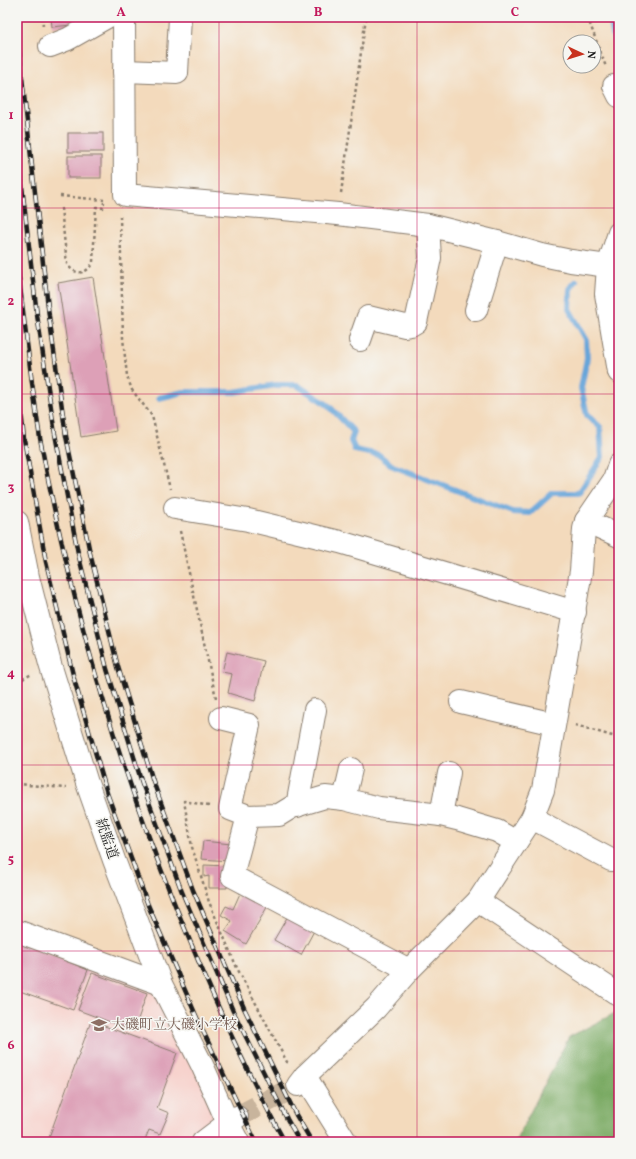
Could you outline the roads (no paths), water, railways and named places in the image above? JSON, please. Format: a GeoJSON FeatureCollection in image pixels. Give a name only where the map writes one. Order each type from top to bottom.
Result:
{"type":"FeatureCollection","features":[{"type":"Feature","properties":{"kind":"street"},"geometry":{"type":"LineString","coordinates":[[50,46],[68,40],[108,17]]}},
{"type":"Feature","properties":{"kind":"street"},"geometry":{"type":"LineString","coordinates":[[124,17],[124,71],[112,198],[338,214],[428,225],[542,255],[608,266]]}},
{"type":"Feature","properties":{"kind":"street"},"geometry":{"type":"LineString","coordinates":[[124,71],[177,73],[180,17]]}},
{"type":"Feature","properties":{"kind":"street"},"geometry":{"type":"LineString","coordinates":[[360,340],[368,317],[405,326],[416,322],[430,258],[428,225]]}},
{"type":"Feature","properties":{"kind":"street"},"geometry":{"type":"LineString","coordinates":[[619,233],[608,266],[606,294],[619,372]]}},
{"type":"Feature","properties":{"kind":"street"},"geometry":{"type":"LineString","coordinates":[[476,310],[497,242]]}},
{"type":"Feature","properties":{"kind":"street"},"geometry":{"type":"LineString","coordinates":[[346,1142],[301,1080],[376,1008],[409,970],[478,901],[532,818],[543,790],[575,612],[581,571],[584,529],[586,521],[617,476]]}},
{"type":"Feature","properties":{"kind":"street"},"geometry":{"type":"LineString","coordinates":[[175,508],[248,520],[340,542],[575,612]]}},
{"type":"Feature","properties":{"kind":"street"},"geometry":{"type":"LineString","coordinates":[[586,521],[619,536]]}},
{"type":"Feature","properties":{"kind":"street","name":"統監道"},"geometry":{"type":"LineString","coordinates":[[17,522],[28,577],[50,664],[87,783],[114,860],[160,984],[202,1065],[233,1120],[238,1142]]}},
{"type":"Feature","properties":{"kind":"street"},"geometry":{"type":"LineString","coordinates":[[461,702],[480,715],[555,722]]}},
{"type":"Feature","properties":{"kind":"street"},"geometry":{"type":"LineString","coordinates":[[297,806],[315,710]]}},
{"type":"Feature","properties":{"kind":"street"},"geometry":{"type":"LineString","coordinates":[[221,718],[249,725],[232,876],[409,970]]}},
{"type":"Feature","properties":{"kind":"street"},"geometry":{"type":"LineString","coordinates":[[344,799],[351,769]]}},
{"type":"Feature","properties":{"kind":"street"},"geometry":{"type":"LineString","coordinates":[[441,815],[449,773]]}},
{"type":"Feature","properties":{"kind":"street"},"geometry":{"type":"LineString","coordinates":[[239,813],[279,815],[292,807],[326,797],[344,799],[379,808],[441,815],[497,831],[516,842]]}},
{"type":"Feature","properties":{"kind":"street"},"geometry":{"type":"LineString","coordinates":[[532,818],[611,860]]}},
{"type":"Feature","properties":{"kind":"street"},"geometry":{"type":"LineString","coordinates":[[478,901],[619,995]]}},
{"type":"Feature","properties":{"kind":"street"},"geometry":{"type":"LineString","coordinates":[[17,931],[160,984]]}},
{"type":"Feature","properties":{"kind":"street"},"geometry":{"type":"LineString","coordinates":[[203,1142],[233,1120]]}},
{"type":"Feature","properties":{"kind":"waterway"},"geometry":{"type":"LineString","coordinates":[[610,17],[619,65]]}},
{"type":"Feature","properties":{"kind":"waterway"},"geometry":{"type":"LineString","coordinates":[[159,398],[183,392],[234,392],[276,385],[297,385],[328,405],[354,432],[351,441],[355,450],[379,455],[393,466],[513,512],[530,513],[552,493],[579,493],[602,457],[600,427],[587,415],[581,388],[587,358],[586,339],[569,309],[570,289],[576,281]]}},
{"type":"Feature","properties":{"kind":"tunnel"},"geometry":{"type":"LineString","coordinates":[[237,1117],[298,1085]]}},
{"type":"Feature","properties":{"kind":"railway"},"geometry":{"type":"LineString","coordinates":[[17,33],[49,316],[66,436],[90,553],[118,667],[153,781],[193,890],[244,1008],[296,1115],[312,1142]]}},
{"type":"Feature","properties":{"kind":"railway"},"geometry":{"type":"LineString","coordinates":[[17,143],[37,315],[55,434],[78,553],[107,669],[142,783],[182,892],[233,1011],[300,1142]]}},
{"type":"Feature","properties":{"kind":"railway"},"geometry":{"type":"LineString","coordinates":[[17,263],[40,438],[68,570],[103,700],[145,828],[169,891],[226,1025],[260,1096],[285,1142]]}},
{"type":"Feature","properties":{"kind":"railway"},"geometry":{"type":"LineString","coordinates":[[17,373],[24,439],[46,562],[74,679],[107,793],[148,905],[201,1027],[256,1142]]}},
{"type":"Feature","properties":{"kind":"place","name":"大磯町立大磯小学校"},"geometry":{"type":"Point","coordinates":[99,1025]}}]}
